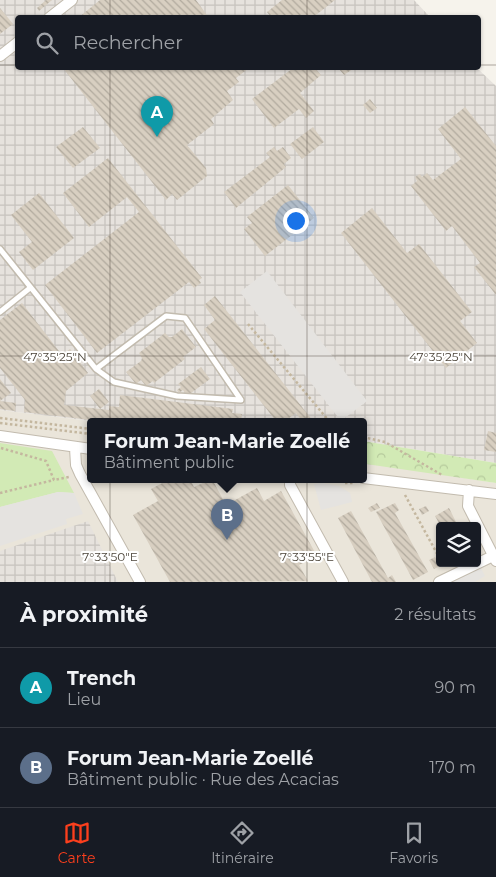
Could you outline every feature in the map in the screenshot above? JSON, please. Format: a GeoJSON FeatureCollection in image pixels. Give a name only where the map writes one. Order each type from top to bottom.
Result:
{"type":"FeatureCollection","features":[{"type":"Feature","properties":{"kind":"street"},"geometry":{"type":"LineString","coordinates":[[53,15],[72,0]]}},
{"type":"Feature","properties":{"kind":"street"},"geometry":{"type":"LineString","coordinates":[[0,56],[15,44]]}},
{"type":"Feature","properties":{"kind":"street"},"geometry":{"type":"LineString","coordinates":[[0,436],[87,449]]}},
{"type":"Feature","properties":{"kind":"street"},"geometry":{"type":"LineString","coordinates":[[70,447],[80,474],[140,582]]}},
{"type":"Feature","properties":{"kind":"street"},"geometry":{"type":"LineString","coordinates":[[367,478],[496,494]]}},
{"type":"Feature","properties":{"kind":"street"},"geometry":{"type":"LineString","coordinates":[[290,483],[343,582]]}},
{"type":"Feature","properties":{"kind":"street"},"geometry":{"type":"LineString","coordinates":[[439,582],[495,559],[468,506],[465,490]]}},
{"type":"Feature","properties":{"kind":"lane"},"geometry":{"type":"LineString","coordinates":[[0,249],[96,369],[114,382],[177,396],[241,400],[185,318],[166,316],[96,369]]}},
{"type":"Feature","properties":{"kind":"lane"},"geometry":{"type":"LineString","coordinates":[[0,312],[30,288]]}},
{"type":"Feature","properties":{"kind":"path"},"geometry":{"type":"LineString","coordinates":[[248,324],[326,418]]}},
{"type":"Feature","properties":{"kind":"path"},"geometry":{"type":"LineString","coordinates":[[0,418],[87,429]]}},
{"type":"Feature","properties":{"kind":"path"},"geometry":{"type":"LineString","coordinates":[[0,423],[87,434]]}},
{"type":"Feature","properties":{"kind":"path"},"geometry":{"type":"LineString","coordinates":[[367,438],[385,442],[436,470],[465,490]]}},
{"type":"Feature","properties":{"kind":"path"},"geometry":{"type":"LineString","coordinates":[[0,448],[46,461],[54,480]]}},
{"type":"Feature","properties":{"kind":"path"},"geometry":{"type":"LineString","coordinates":[[1,492],[80,474]]}},
{"type":"Feature","properties":{"kind":"path"},"geometry":{"type":"LineString","coordinates":[[399,482],[436,551]]}},
{"type":"Feature","properties":{"kind":"shaded area"},"geometry":{"type":"Polygon","coordinates":[[[0,0],[414,0],[428,15],[15,15],[15,70],[479,70],[496,86],[496,463],[367,442],[367,418],[87,418],[87,421],[0,410],[0,0]]]}},
{"type":"Feature","properties":{"kind":"shaded area"},"geometry":{"type":"Polygon","coordinates":[[[267,271],[367,401],[345,418],[339,418],[240,292],[267,271]]]}},
{"type":"Feature","properties":{"kind":"shaded area"},"geometry":{"type":"Polygon","coordinates":[[[0,410],[87,421],[87,483],[367,483],[367,463],[496,483],[496,582],[0,582],[0,410]]]}},
{"type":"Feature","properties":{"kind":"shaded area"},"geometry":{"type":"Polygon","coordinates":[[[322,483],[339,486],[350,493],[352,502],[321,510],[314,484],[322,483]]]}},
{"type":"Feature","properties":{"kind":"shaded area"},"geometry":{"type":"Polygon","coordinates":[[[58,492],[74,493],[83,514],[66,519],[67,524],[0,546],[0,507],[58,492]]]}},
{"type":"Feature","properties":{"kind":"shaded area"},"geometry":{"type":"Polygon","coordinates":[[[88,521],[118,582],[0,582],[0,551],[88,521]]]}},
{"type":"Feature","properties":{"kind":"shaded area"},"geometry":{"type":"Polygon","coordinates":[[[481,568],[485,576],[475,582],[450,582],[481,568]]]}},
{"type":"Feature","properties":{"kind":"green space"},"geometry":{"type":"Polygon","coordinates":[[[367,442],[496,463],[496,483],[367,464],[367,442]]]}},
{"type":"Feature","properties":{"kind":"green space"},"geometry":{"type":"Polygon","coordinates":[[[0,443],[52,451],[74,493],[58,492],[0,507],[0,443]]]}},
{"type":"Feature","properties":{"kind":"building"},"geometry":{"type":"Polygon","coordinates":[[[46,0],[52,0],[39,11],[37,8],[46,0]]]}},
{"type":"Feature","properties":{"kind":"building"},"geometry":{"type":"Polygon","coordinates":[[[100,0],[196,0],[207,15],[82,15],[100,0]]]}},
{"type":"Feature","properties":{"kind":"building"},"geometry":{"type":"Polygon","coordinates":[[[282,0],[335,0],[316,15],[270,15],[267,12],[282,0]]]}},
{"type":"Feature","properties":{"kind":"building"},"geometry":{"type":"Polygon","coordinates":[[[0,8],[13,24],[0,34],[0,8]]]}},
{"type":"Feature","properties":{"kind":"building"},"geometry":{"type":"Polygon","coordinates":[[[65,70],[246,70],[236,78],[239,82],[227,91],[233,100],[211,119],[214,124],[187,145],[206,168],[207,176],[177,200],[172,194],[166,200],[65,70]]]}},
{"type":"Feature","properties":{"kind":"building"},"geometry":{"type":"Polygon","coordinates":[[[290,70],[317,70],[321,75],[300,93],[314,111],[306,118],[299,109],[274,128],[252,99],[290,70]]]}},
{"type":"Feature","properties":{"kind":"building"},"geometry":{"type":"Polygon","coordinates":[[[340,70],[351,70],[344,75],[340,70]]]}},
{"type":"Feature","properties":{"kind":"building"},"geometry":{"type":"Polygon","coordinates":[[[370,99],[377,108],[370,113],[363,105],[370,99]]]}},
{"type":"Feature","properties":{"kind":"building"},"geometry":{"type":"Polygon","coordinates":[[[465,107],[496,146],[496,295],[474,267],[480,263],[452,226],[446,231],[411,186],[417,181],[415,177],[420,174],[422,177],[427,173],[433,180],[461,159],[438,129],[465,107]]]}},
{"type":"Feature","properties":{"kind":"building"},"geometry":{"type":"Polygon","coordinates":[[[83,127],[100,148],[73,168],[56,147],[83,127]]]}},
{"type":"Feature","properties":{"kind":"building"},"geometry":{"type":"Polygon","coordinates":[[[313,127],[324,142],[302,159],[290,144],[313,127]]]}},
{"type":"Feature","properties":{"kind":"building"},"geometry":{"type":"Polygon","coordinates":[[[274,147],[277,151],[283,147],[291,158],[284,164],[286,167],[236,208],[224,192],[270,157],[266,153],[274,147]]]}},
{"type":"Feature","properties":{"kind":"building"},"geometry":{"type":"Polygon","coordinates":[[[108,158],[202,278],[199,280],[201,283],[194,288],[189,282],[97,353],[45,285],[139,212],[127,197],[89,227],[63,193],[108,158]]]}},
{"type":"Feature","properties":{"kind":"building"},"geometry":{"type":"Polygon","coordinates":[[[288,185],[314,218],[265,256],[244,229],[252,223],[247,217],[288,185]]]}},
{"type":"Feature","properties":{"kind":"building"},"geometry":{"type":"Polygon","coordinates":[[[39,193],[74,238],[33,270],[19,252],[32,242],[11,215],[39,193]]]}},
{"type":"Feature","properties":{"kind":"building"},"geometry":{"type":"Polygon","coordinates":[[[372,208],[407,253],[419,244],[472,312],[460,321],[477,343],[446,368],[341,233],[372,208]]]}},
{"type":"Feature","properties":{"kind":"building"},"geometry":{"type":"Polygon","coordinates":[[[215,296],[311,418],[300,418],[296,413],[289,418],[274,418],[204,329],[215,320],[204,305],[215,296]]]}},
{"type":"Feature","properties":{"kind":"building"},"geometry":{"type":"Polygon","coordinates":[[[22,303],[62,355],[70,349],[88,373],[66,391],[64,405],[109,410],[109,406],[119,407],[120,395],[233,409],[232,413],[242,414],[241,418],[87,418],[87,420],[24,412],[25,400],[0,368],[0,320],[22,303]]]}},
{"type":"Feature","properties":{"kind":"building"},"geometry":{"type":"Polygon","coordinates":[[[182,329],[196,347],[183,357],[185,359],[154,383],[153,381],[146,386],[141,380],[136,384],[126,372],[141,361],[142,358],[139,353],[165,333],[172,337],[182,329]]]}},
{"type":"Feature","properties":{"kind":"building"},"geometry":{"type":"Polygon","coordinates":[[[201,367],[210,379],[187,396],[183,390],[179,393],[177,390],[181,387],[178,384],[201,367]]]}},
{"type":"Feature","properties":{"kind":"building"},"geometry":{"type":"Polygon","coordinates":[[[0,379],[11,393],[0,401],[0,379]]]}},
{"type":"Feature","properties":{"kind":"building"},"geometry":{"type":"Polygon","coordinates":[[[99,389],[109,402],[100,409],[90,396],[99,389]]]}},
{"type":"Feature","properties":{"kind":"building"},"geometry":{"type":"Polygon","coordinates":[[[0,401],[16,403],[15,411],[0,409],[0,401]]]}},
{"type":"Feature","properties":{"kind":"building"},"geometry":{"type":"Polygon","coordinates":[[[488,431],[496,433],[496,452],[484,450],[488,431]]]}},
{"type":"Feature","properties":{"kind":"building"},"geometry":{"type":"Polygon","coordinates":[[[162,483],[192,483],[194,487],[203,483],[214,483],[226,505],[257,488],[264,501],[281,491],[317,556],[299,565],[308,581],[170,582],[133,515],[158,501],[151,489],[162,483]]]}},
{"type":"Feature","properties":{"kind":"building"},"geometry":{"type":"Polygon","coordinates":[[[377,503],[380,508],[371,512],[368,508],[377,503]]]}},
{"type":"Feature","properties":{"kind":"building"},"geometry":{"type":"Polygon","coordinates":[[[395,503],[399,510],[395,513],[428,572],[413,580],[376,512],[395,503]]]}},
{"type":"Feature","properties":{"kind":"building"},"geometry":{"type":"Polygon","coordinates":[[[426,506],[429,511],[422,515],[419,509],[426,506]]]}},
{"type":"Feature","properties":{"kind":"building"},"geometry":{"type":"Polygon","coordinates":[[[449,508],[456,522],[438,522],[435,516],[449,508]]]}},
{"type":"Feature","properties":{"kind":"building"},"geometry":{"type":"Polygon","coordinates":[[[351,511],[388,578],[392,575],[396,582],[372,582],[338,518],[351,511]]]}},
{"type":"Feature","properties":{"kind":"building"},"geometry":{"type":"Polygon","coordinates":[[[435,557],[436,567],[438,567],[434,569],[429,560],[435,557]]]}},
{"type":"Feature","properties":{"kind":"place","name":"Trench"},"geometry":{"type":"Point","coordinates":[157,137]}},
{"type":"Feature","properties":{"kind":"place","name":"Forum Jean-Marie Zoellé"},"geometry":{"type":"Point","coordinates":[227,540]}}]}
